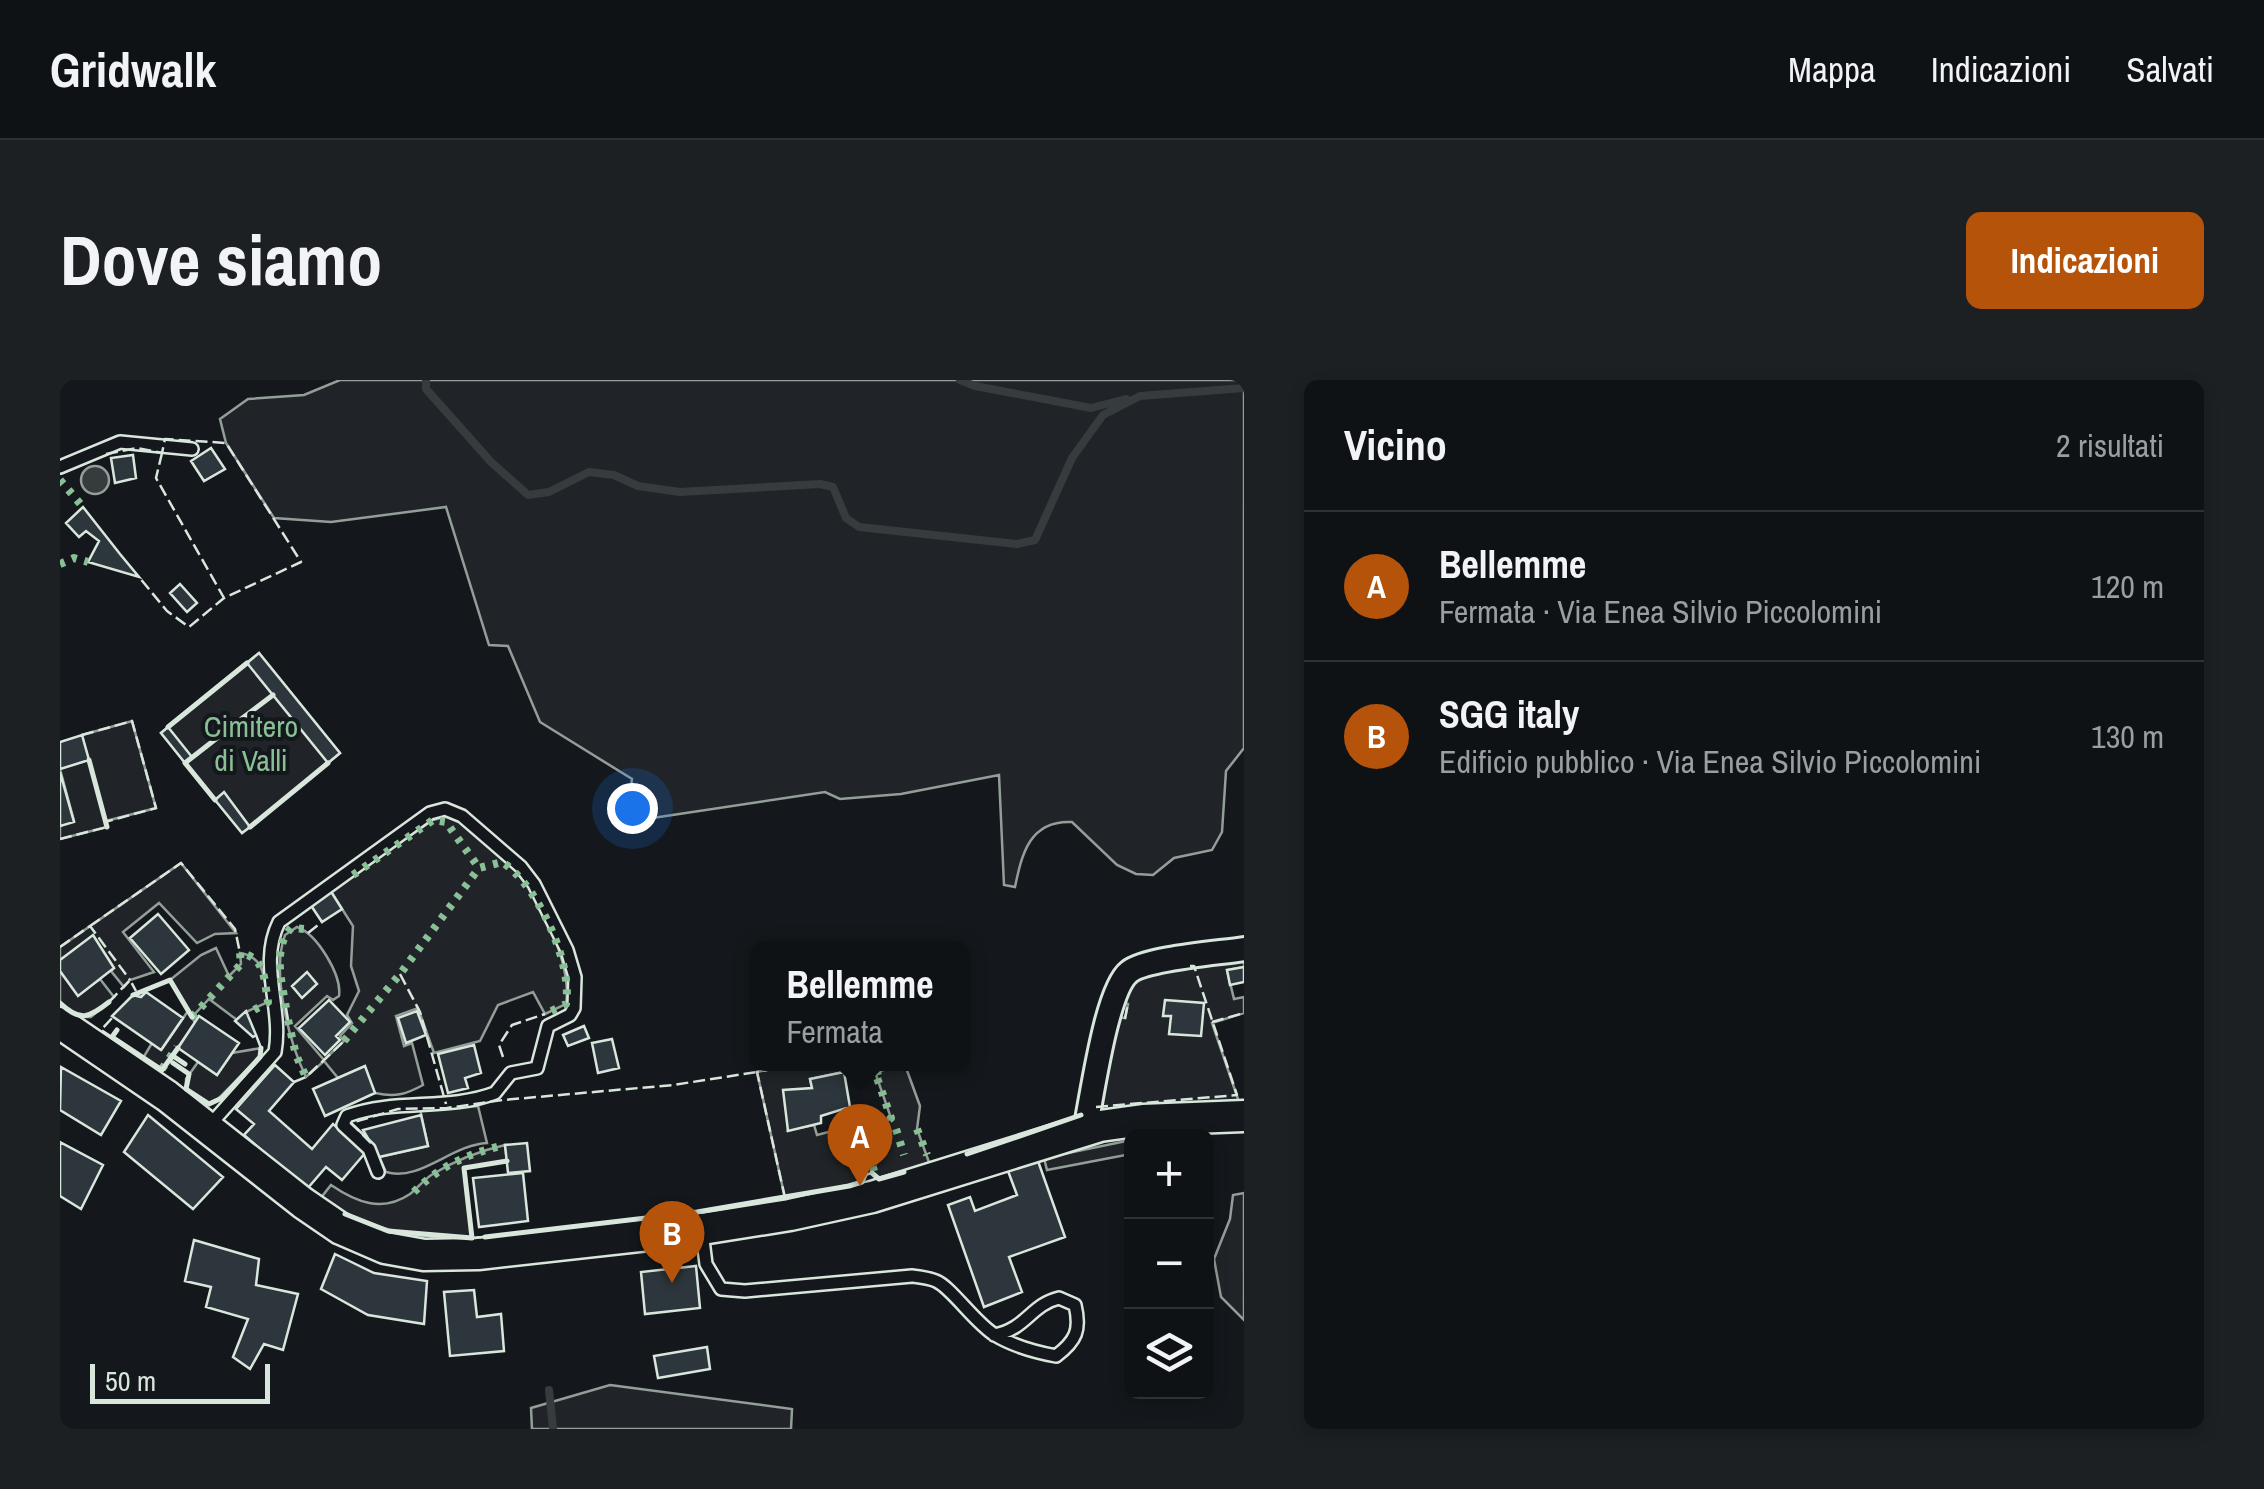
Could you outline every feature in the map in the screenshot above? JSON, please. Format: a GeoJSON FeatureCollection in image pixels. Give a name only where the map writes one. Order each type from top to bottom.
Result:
{"type":"FeatureCollection","features":[{"type":"Feature","properties":{"kind":"main road"},"geometry":{"type":"LineString","coordinates":[[60,1023],[208,1127],[313,1211],[352,1236],[385,1248],[436,1256],[702,1229],[790,1215],[872,1197],[1085,1130],[1126,1122],[1244,1116]]}},
{"type":"Feature","properties":{"kind":"street"},"geometry":{"type":"LineString","coordinates":[[1085,1130],[1110,1008],[1117,987],[1129,972],[1145,964],[1244,950]]}},
{"type":"Feature","properties":{"kind":"lane"},"geometry":{"type":"LineString","coordinates":[[60,467],[120,442],[192,449]]}},
{"type":"Feature","properties":{"kind":"lane"},"geometry":{"type":"LineString","coordinates":[[208,1127],[275,1052],[276,1004],[269,962],[271,939],[280,922],[430,813],[444,810],[462,816],[534,884],[567,950],[575,978],[574,1008],[570,1015],[548,1026],[536,1068],[511,1074],[495,1093],[446,1102],[395,1104],[347,1116],[343,1125],[369,1149],[378,1172]]}},
{"type":"Feature","properties":{"kind":"lane"},"geometry":{"type":"LineString","coordinates":[[702,1229],[706,1264],[721,1289],[912,1276],[940,1282],[965,1311],[994,1334],[1032,1351],[1056,1356],[1073,1343],[1079,1324],[1075,1305],[1059,1298],[1047,1301],[1014,1332],[994,1334]]}},
{"type":"Feature","properties":{"kind":"green space"},"geometry":{"type":"Polygon","coordinates":[[[340,380],[1244,380],[1244,748],[1226,771],[1222,832],[1212,850],[1174,858],[1153,875],[1136,874],[1117,865],[1072,822],[1058,823],[1046,827],[1030,841],[1015,887],[1004,885],[999,775],[901,794],[840,799],[825,792],[626,822],[632,779],[540,722],[508,646],[489,645],[446,507],[331,522],[274,518],[226,443],[220,419],[248,399],[304,395],[340,380]]]}},
{"type":"Feature","properties":{"kind":"green space","name":"Cimitero di Valli"},"geometry":{"type":"Polygon","coordinates":[[[259,653],[340,753],[242,833],[161,733],[259,653]]]}},
{"type":"Feature","properties":{"kind":"green space"},"geometry":{"type":"Polygon","coordinates":[[[132,721],[156,808],[106,821],[107,827],[60,839],[60,826],[74,821],[60,769],[88,760],[82,735],[132,721]]]}},
{"type":"Feature","properties":{"kind":"green space"},"geometry":{"type":"Polygon","coordinates":[[[448,816],[513,867],[529,887],[560,954],[566,1004],[545,1014],[533,992],[498,1005],[480,1041],[434,1053],[418,1008],[396,1016],[404,1046],[412,1043],[423,1085],[405,1093],[375,1093],[364,1067],[338,1078],[324,1061],[306,1077],[281,987],[285,935],[297,927],[305,931],[320,946],[337,977],[339,996],[333,1000],[327,996],[295,1026],[324,1060],[344,1041],[340,1036],[352,1023],[347,1015],[359,991],[351,966],[353,926],[330,890],[433,820],[448,816]]]}},
{"type":"Feature","properties":{"kind":"green space"},"geometry":{"type":"Polygon","coordinates":[[[181,863],[236,933],[215,934],[197,943],[159,903],[123,932],[154,972],[130,980],[124,987],[93,936],[60,960],[60,947],[181,863]]]}},
{"type":"Feature","properties":{"kind":"green space"},"geometry":{"type":"Polygon","coordinates":[[[216,948],[229,976],[241,964],[240,953],[255,959],[262,971],[268,1002],[237,1020],[209,999],[192,1017],[195,1023],[162,1070],[143,1058],[152,1043],[162,1049],[188,1011],[170,980],[216,948]]]}},
{"type":"Feature","properties":{"kind":"green space"},"geometry":{"type":"Polygon","coordinates":[[[1244,956],[1244,967],[1227,970],[1234,999],[1244,997],[1244,1013],[1212,1023],[1239,1102],[1095,1112],[1118,1017],[1125,1018],[1128,1004],[1123,1002],[1131,977],[1244,956]]]}},
{"type":"Feature","properties":{"kind":"green space"},"geometry":{"type":"Polygon","coordinates":[[[60,971],[78,995],[100,979],[114,997],[91,1017],[77,1017],[60,1003],[60,971]]]}},
{"type":"Feature","properties":{"kind":"green space"},"geometry":{"type":"Polygon","coordinates":[[[261,1048],[260,1057],[215,1102],[203,1103],[186,1089],[186,1079],[198,1062],[217,1075],[232,1053],[261,1048]]]}},
{"type":"Feature","properties":{"kind":"green space"},"geometry":{"type":"Polygon","coordinates":[[[844,1071],[810,1079],[812,1088],[788,1130],[814,1125],[817,1135],[840,1129],[855,1138],[865,1175],[862,1182],[785,1198],[757,1072],[844,1071]]]}},
{"type":"Feature","properties":{"kind":"green space"},"geometry":{"type":"Polygon","coordinates":[[[907,1071],[920,1106],[917,1129],[930,1165],[879,1179],[872,1173],[865,1137],[891,1118],[875,1072],[907,1071]]]}},
{"type":"Feature","properties":{"kind":"green space"},"geometry":{"type":"Polygon","coordinates":[[[478,1106],[487,1143],[411,1172],[386,1172],[379,1157],[428,1146],[420,1109],[478,1106]]]}},
{"type":"Feature","properties":{"kind":"green space"},"geometry":{"type":"Polygon","coordinates":[[[1124,1141],[1124,1155],[1047,1170],[1044,1158],[1124,1141]]]}},
{"type":"Feature","properties":{"kind":"green space"},"geometry":{"type":"Polygon","coordinates":[[[505,1145],[507,1161],[464,1168],[472,1238],[430,1237],[393,1230],[357,1218],[320,1199],[331,1185],[369,1203],[400,1200],[450,1164],[505,1145]]]}},
{"type":"Feature","properties":{"kind":"green space"},"geometry":{"type":"Polygon","coordinates":[[[1244,1193],[1244,1320],[1221,1297],[1214,1259],[1230,1219],[1233,1195],[1244,1193]]]}},
{"type":"Feature","properties":{"kind":"green space"},"geometry":{"type":"Polygon","coordinates":[[[610,1385],[792,1409],[791,1429],[532,1429],[531,1408],[610,1385]]]}},
{"type":"Feature","properties":{"kind":"shaded area"},"geometry":{"type":"Polygon","coordinates":[[[95,466],[105,470],[109,480],[105,490],[95,494],[85,490],[81,480],[85,470],[95,466]]]}},
{"type":"Feature","properties":{"kind":"building"},"geometry":{"type":"Polygon","coordinates":[[[211,448],[225,469],[204,481],[191,461],[211,448]]]}},
{"type":"Feature","properties":{"kind":"building"},"geometry":{"type":"Polygon","coordinates":[[[133,455],[136,478],[115,483],[111,458],[133,455]]]}},
{"type":"Feature","properties":{"kind":"building"},"geometry":{"type":"Polygon","coordinates":[[[83,507],[139,577],[88,562],[99,541],[86,531],[79,537],[66,523],[83,507]]]}},
{"type":"Feature","properties":{"kind":"building"},"geometry":{"type":"Polygon","coordinates":[[[180,584],[197,603],[187,612],[170,593],[180,584]]]}},
{"type":"Feature","properties":{"kind":"building"},"geometry":{"type":"Polygon","coordinates":[[[259,653],[340,753],[328,763],[247,663],[259,653]]]}},
{"type":"Feature","properties":{"kind":"building"},"geometry":{"type":"Polygon","coordinates":[[[168,727],[192,757],[185,763],[161,733],[168,727]]]}},
{"type":"Feature","properties":{"kind":"building"},"geometry":{"type":"Polygon","coordinates":[[[82,735],[89,760],[60,769],[60,742],[82,735]]]}},
{"type":"Feature","properties":{"kind":"building"},"geometry":{"type":"Polygon","coordinates":[[[60,772],[74,822],[60,826],[60,772]]]}},
{"type":"Feature","properties":{"kind":"building"},"geometry":{"type":"Polygon","coordinates":[[[224,792],[250,827],[242,833],[215,800],[224,792]]]}},
{"type":"Feature","properties":{"kind":"building"},"geometry":{"type":"Polygon","coordinates":[[[330,890],[342,909],[322,922],[310,904],[330,890]]]}},
{"type":"Feature","properties":{"kind":"building"},"geometry":{"type":"Polygon","coordinates":[[[158,914],[189,950],[161,974],[130,938],[158,914]]]}},
{"type":"Feature","properties":{"kind":"building"},"geometry":{"type":"Polygon","coordinates":[[[93,935],[114,968],[78,996],[60,971],[60,960],[93,935]]]}},
{"type":"Feature","properties":{"kind":"building"},"geometry":{"type":"Polygon","coordinates":[[[1244,967],[1244,982],[1230,985],[1227,970],[1244,967]]]}},
{"type":"Feature","properties":{"kind":"building"},"geometry":{"type":"Polygon","coordinates":[[[307,972],[317,984],[302,998],[292,986],[307,972]]]}},
{"type":"Feature","properties":{"kind":"building"},"geometry":{"type":"Polygon","coordinates":[[[146,992],[183,1018],[161,1050],[112,1016],[133,995],[141,997],[146,992]]]}},
{"type":"Feature","properties":{"kind":"building"},"geometry":{"type":"Polygon","coordinates":[[[329,1000],[350,1022],[325,1055],[299,1028],[329,1000]]]}},
{"type":"Feature","properties":{"kind":"building"},"geometry":{"type":"Polygon","coordinates":[[[1165,1000],[1204,1003],[1201,1036],[1169,1034],[1171,1016],[1163,1016],[1165,1000]]]}},
{"type":"Feature","properties":{"kind":"building"},"geometry":{"type":"Polygon","coordinates":[[[246,1011],[256,1035],[253,1037],[235,1021],[246,1011]]]}},
{"type":"Feature","properties":{"kind":"building"},"geometry":{"type":"Polygon","coordinates":[[[417,1011],[426,1035],[406,1043],[398,1018],[417,1011]]]}},
{"type":"Feature","properties":{"kind":"building"},"geometry":{"type":"Polygon","coordinates":[[[199,1016],[239,1043],[217,1075],[178,1048],[199,1016]]]}},
{"type":"Feature","properties":{"kind":"building"},"geometry":{"type":"Polygon","coordinates":[[[584,1026],[589,1038],[568,1046],[563,1035],[584,1026]]]}},
{"type":"Feature","properties":{"kind":"building"},"geometry":{"type":"Polygon","coordinates":[[[612,1039],[619,1068],[598,1073],[592,1043],[612,1039]]]}},
{"type":"Feature","properties":{"kind":"building"},"geometry":{"type":"Polygon","coordinates":[[[474,1045],[481,1073],[465,1078],[468,1088],[448,1093],[438,1054],[474,1045]]]}},
{"type":"Feature","properties":{"kind":"building"},"geometry":{"type":"Polygon","coordinates":[[[275,1065],[294,1082],[269,1111],[312,1149],[333,1124],[366,1152],[342,1180],[326,1167],[307,1189],[244,1135],[254,1124],[236,1109],[275,1065]]]}},
{"type":"Feature","properties":{"kind":"building"},"geometry":{"type":"Polygon","coordinates":[[[365,1066],[375,1093],[325,1116],[313,1089],[365,1066]]]}},
{"type":"Feature","properties":{"kind":"building"},"geometry":{"type":"Polygon","coordinates":[[[61,1067],[121,1101],[101,1135],[60,1110],[61,1067]]]}},
{"type":"Feature","properties":{"kind":"building"},"geometry":{"type":"Polygon","coordinates":[[[844,1072],[850,1107],[821,1116],[821,1123],[788,1131],[783,1090],[812,1088],[810,1079],[844,1072]]]}},
{"type":"Feature","properties":{"kind":"building"},"geometry":{"type":"Polygon","coordinates":[[[148,1115],[223,1177],[193,1209],[124,1152],[148,1115]]]}},
{"type":"Feature","properties":{"kind":"building"},"geometry":{"type":"Polygon","coordinates":[[[421,1115],[428,1146],[379,1157],[363,1130],[421,1115]]]}},
{"type":"Feature","properties":{"kind":"building"},"geometry":{"type":"Polygon","coordinates":[[[60,1142],[103,1165],[81,1209],[60,1196],[60,1142]]]}},
{"type":"Feature","properties":{"kind":"building"},"geometry":{"type":"Polygon","coordinates":[[[527,1143],[530,1171],[508,1173],[505,1145],[527,1143]]]}},
{"type":"Feature","properties":{"kind":"building"},"geometry":{"type":"Polygon","coordinates":[[[1038,1161],[1065,1237],[1009,1257],[1022,1292],[984,1307],[948,1205],[970,1197],[975,1211],[1017,1195],[1008,1171],[1038,1161]]]}},
{"type":"Feature","properties":{"kind":"building"},"geometry":{"type":"Polygon","coordinates":[[[523,1173],[528,1221],[479,1227],[473,1178],[523,1173]]]}},
{"type":"Feature","properties":{"kind":"building"},"geometry":{"type":"Polygon","coordinates":[[[194,1240],[259,1259],[256,1285],[298,1294],[283,1350],[264,1344],[250,1369],[233,1357],[248,1319],[206,1307],[211,1287],[185,1281],[194,1240]]]}},
{"type":"Feature","properties":{"kind":"building"},"geometry":{"type":"Polygon","coordinates":[[[335,1254],[374,1273],[427,1281],[424,1324],[368,1315],[321,1289],[335,1254]]]}},
{"type":"Feature","properties":{"kind":"building"},"geometry":{"type":"Polygon","coordinates":[[[696,1266],[700,1308],[645,1314],[641,1272],[696,1266]]]}},
{"type":"Feature","properties":{"kind":"building"},"geometry":{"type":"Polygon","coordinates":[[[474,1290],[477,1317],[501,1314],[504,1351],[450,1356],[444,1292],[474,1290]]]}},
{"type":"Feature","properties":{"kind":"building"},"geometry":{"type":"Polygon","coordinates":[[[707,1347],[710,1369],[658,1378],[654,1356],[707,1347]]]}},
{"type":"Feature","properties":{"kind":"waterway"},"geometry":{"type":"LineString","coordinates":[[426,380],[426,389],[491,462],[528,495],[549,492],[589,472],[614,475],[638,486],[680,492],[820,484],[833,487],[846,518],[859,527],[1017,544],[1035,540],[1072,458],[1103,415],[1140,396],[1244,388]]}},
{"type":"Feature","properties":{"kind":"waterway"},"geometry":{"type":"LineString","coordinates":[[960,380],[1091,408],[1126,399]]}},
{"type":"Feature","properties":{"kind":"waterway"},"geometry":{"type":"LineString","coordinates":[[549,1390],[553,1429]]}},
{"type":"Feature","properties":{"kind":"hedge"},"geometry":{"type":"LineString","coordinates":[[60,480],[83,507]]}},
{"type":"Feature","properties":{"kind":"hedge"},"geometry":{"type":"LineString","coordinates":[[60,564],[74,558],[88,562]]}},
{"type":"Feature","properties":{"kind":"hedge"},"geometry":{"type":"LineString","coordinates":[[353,875],[433,820],[446,822],[479,868]]}},
{"type":"Feature","properties":{"kind":"hedge"},"geometry":{"type":"LineString","coordinates":[[344,1041],[479,868],[502,862],[528,888],[539,906],[564,968],[566,1004],[545,1014]]}},
{"type":"Feature","properties":{"kind":"hedge"},"geometry":{"type":"LineString","coordinates":[[286,1008],[280,966],[282,946],[291,928],[308,933]]}},
{"type":"Feature","properties":{"kind":"hedge"},"geometry":{"type":"LineString","coordinates":[[192,1017],[241,964],[240,953],[259,964],[268,1002],[247,1014]]}},
{"type":"Feature","properties":{"kind":"hedge"},"geometry":{"type":"LineString","coordinates":[[288,1020],[306,1077]]}},
{"type":"Feature","properties":{"kind":"hedge"},"geometry":{"type":"LineString","coordinates":[[162,1069],[177,1047]]}},
{"type":"Feature","properties":{"kind":"hedge"},"geometry":{"type":"LineString","coordinates":[[874,1171],[865,1137],[891,1118],[875,1072],[878,1071]]}},
{"type":"Feature","properties":{"kind":"hedge"},"geometry":{"type":"LineString","coordinates":[[896,1129],[904,1155]]}},
{"type":"Feature","properties":{"kind":"hedge"},"geometry":{"type":"LineString","coordinates":[[917,1129],[927,1155]]}},
{"type":"Feature","properties":{"kind":"hedge"},"geometry":{"type":"LineString","coordinates":[[414,1192],[456,1162],[505,1145]]}},
{"type":"Feature","properties":{"kind":"fence"},"geometry":{"type":"LineString","coordinates":[[106,454],[137,448],[162,453],[165,439],[226,443],[301,562],[224,598],[189,627],[167,611],[139,577]]}},
{"type":"Feature","properties":{"kind":"fence"},"geometry":{"type":"LineString","coordinates":[[162,453],[156,478],[224,598]]}},
{"type":"Feature","properties":{"kind":"fence"},"geometry":{"type":"LineString","coordinates":[[82,735],[132,721],[156,808],[105,822]]}},
{"type":"Feature","properties":{"kind":"fence"},"geometry":{"type":"LineString","coordinates":[[60,839],[107,827]]}},
{"type":"Feature","properties":{"kind":"fence"},"geometry":{"type":"LineString","coordinates":[[90,926],[181,863],[235,929],[240,953]]}},
{"type":"Feature","properties":{"kind":"fence"},"geometry":{"type":"LineString","coordinates":[[308,933],[321,920]]}},
{"type":"Feature","properties":{"kind":"fence"},"geometry":{"type":"LineString","coordinates":[[60,947],[90,926],[130,980]]}},
{"type":"Feature","properties":{"kind":"fence"},"geometry":{"type":"LineString","coordinates":[[1096,1107],[1237,1095],[1194,966],[1190,966]]}},
{"type":"Feature","properties":{"kind":"fence"},"geometry":{"type":"LineString","coordinates":[[400,974],[420,1012],[446,1104]]}},
{"type":"Feature","properties":{"kind":"fence"},"geometry":{"type":"LineString","coordinates":[[109,1002],[130,980],[136,991]]}},
{"type":"Feature","properties":{"kind":"fence"},"geometry":{"type":"LineString","coordinates":[[1125,1019],[1128,1003]]}},
{"type":"Feature","properties":{"kind":"fence"},"geometry":{"type":"LineString","coordinates":[[286,1008],[288,1020]]}},
{"type":"Feature","properties":{"kind":"fence"},"geometry":{"type":"LineString","coordinates":[[1212,1022],[1244,1013]]}},
{"type":"Feature","properties":{"kind":"fence"},"geometry":{"type":"LineString","coordinates":[[503,1057],[499,1045],[512,1025],[545,1014]]}},
{"type":"Feature","properties":{"kind":"fence"},"geometry":{"type":"LineString","coordinates":[[112,1037],[101,1030],[113,1017]]}},
{"type":"Feature","properties":{"kind":"fence"},"geometry":{"type":"LineString","coordinates":[[256,1035],[261,1048]]}},
{"type":"Feature","properties":{"kind":"fence"},"geometry":{"type":"LineString","coordinates":[[294,1082],[306,1077],[344,1041]]}},
{"type":"Feature","properties":{"kind":"fence"},"geometry":{"type":"LineString","coordinates":[[762,1071],[757,1072],[785,1198]]}},
{"type":"Feature","properties":{"kind":"fence"},"geometry":{"type":"LineString","coordinates":[[371,1143],[351,1123],[398,1109],[447,1108],[673,1085],[757,1072]]}},
{"type":"Feature","properties":{"kind":"fence"},"geometry":{"type":"LineString","coordinates":[[865,1175],[872,1173]]}},
{"type":"Feature","properties":{"kind":"fence"},"geometry":{"type":"LineString","coordinates":[[472,1238],[485,1237]]}},
{"type":"Feature","properties":{"kind":"wall"},"geometry":{"type":"LineString","coordinates":[[168,727],[247,663]]}},
{"type":"Feature","properties":{"kind":"wall"},"geometry":{"type":"LineString","coordinates":[[232,726],[273,695]]}},
{"type":"Feature","properties":{"kind":"wall"},"geometry":{"type":"LineString","coordinates":[[215,800],[185,763],[226,731]]}},
{"type":"Feature","properties":{"kind":"wall"},"geometry":{"type":"LineString","coordinates":[[89,760],[107,827]]}},
{"type":"Feature","properties":{"kind":"wall"},"geometry":{"type":"LineString","coordinates":[[250,827],[328,763]]}},
{"type":"Feature","properties":{"kind":"wall"},"geometry":{"type":"LineString","coordinates":[[133,995],[170,980],[192,1017]]}},
{"type":"Feature","properties":{"kind":"wall"},"geometry":{"type":"LineString","coordinates":[[60,1003],[84,1016],[109,1002]]}},
{"type":"Feature","properties":{"kind":"wall"},"geometry":{"type":"LineString","coordinates":[[117,1030],[112,1037],[162,1070],[178,1048]]}},
{"type":"Feature","properties":{"kind":"wall"},"geometry":{"type":"LineString","coordinates":[[173,1063],[189,1074],[186,1089],[209,1104],[222,1098],[260,1057],[261,1048]]}},
{"type":"Feature","properties":{"kind":"wall"},"geometry":{"type":"LineString","coordinates":[[173,1056],[185,1064]]}},
{"type":"Feature","properties":{"kind":"wall"},"geometry":{"type":"LineString","coordinates":[[967,1154],[1081,1115]]}},
{"type":"Feature","properties":{"kind":"wall"},"geometry":{"type":"LineString","coordinates":[[345,1214],[388,1231],[472,1238],[464,1168],[507,1161]]}},
{"type":"Feature","properties":{"kind":"wall"},"geometry":{"type":"LineString","coordinates":[[872,1173],[879,1179],[904,1172]]}},
{"type":"Feature","properties":{"kind":"wall"},"geometry":{"type":"LineString","coordinates":[[485,1237],[697,1212],[849,1186],[862,1182],[865,1175]]}},
{"type":"Feature","properties":{"kind":"place","name":"Bellemme"},"geometry":{"type":"Point","coordinates":[860,1186]}},
{"type":"Feature","properties":{"kind":"place","name":"SGG italy"},"geometry":{"type":"Point","coordinates":[672,1283]}}]}
